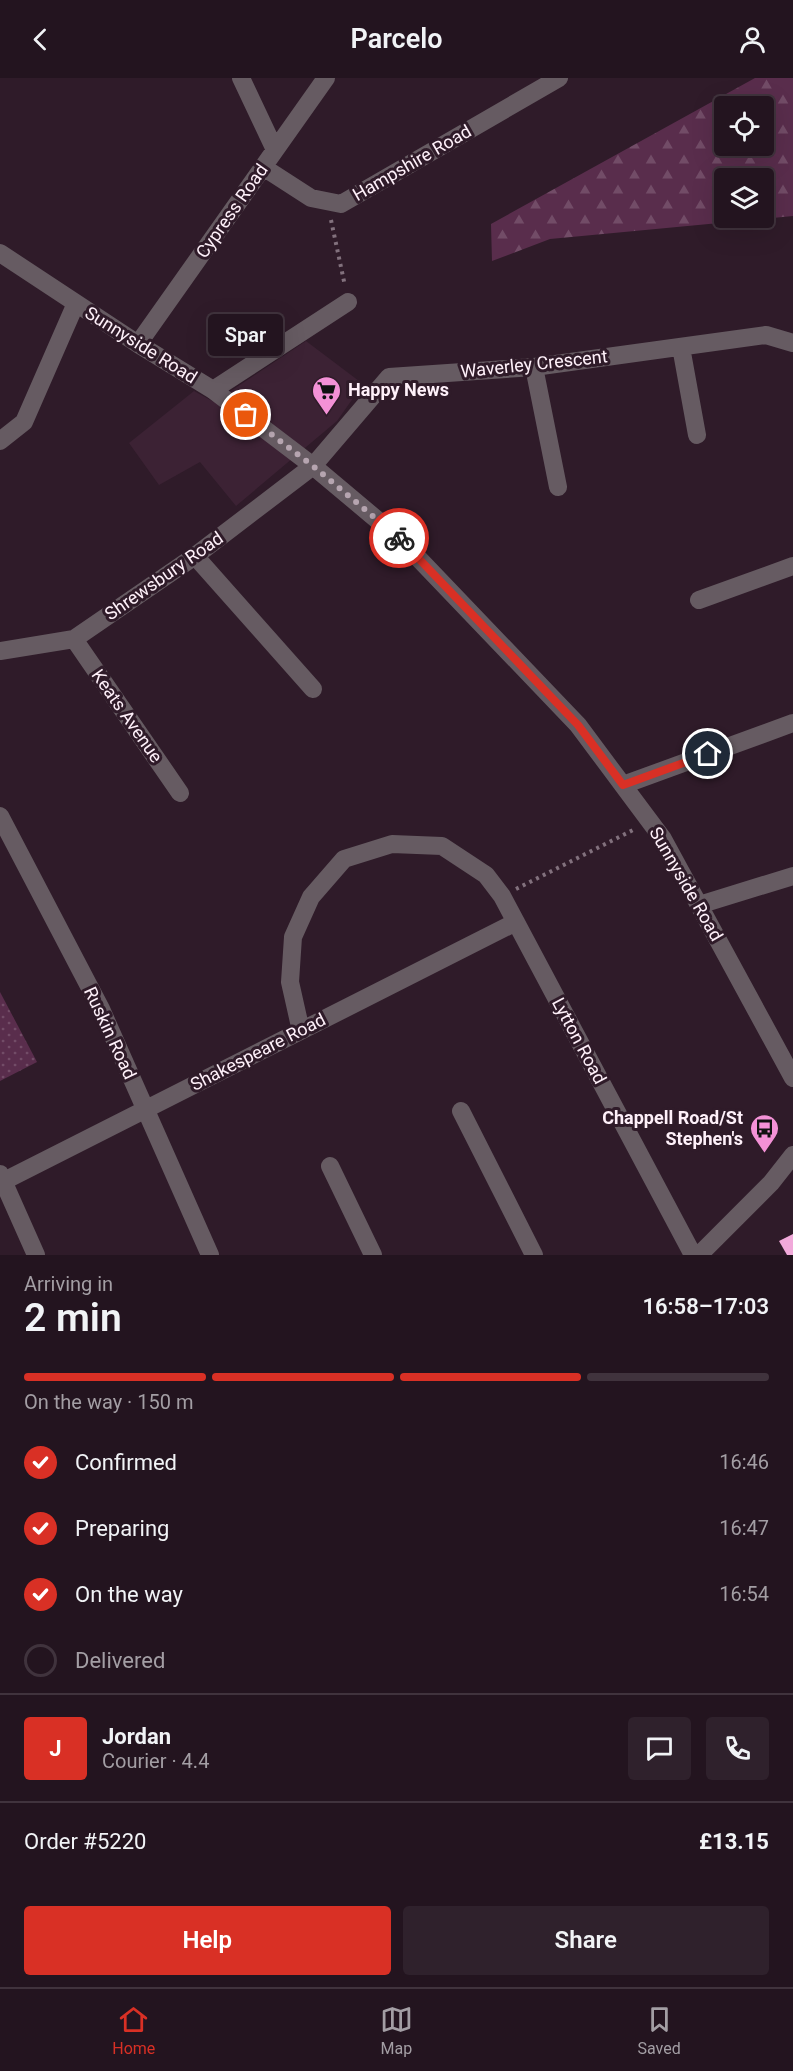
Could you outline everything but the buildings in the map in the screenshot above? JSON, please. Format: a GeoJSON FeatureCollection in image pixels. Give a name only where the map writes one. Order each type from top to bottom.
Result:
{"type":"FeatureCollection","features":[{"type":"Feature","properties":{"kind":"street"},"geometry":{"type":"LineString","coordinates":[[241,78],[275,150]]}},
{"type":"Feature","properties":{"kind":"street","name":"Cypress Road"},"geometry":{"type":"LineString","coordinates":[[138,344],[326,78]]}},
{"type":"Feature","properties":{"kind":"street","name":"Hampshire Road"},"geometry":{"type":"LineString","coordinates":[[263,167],[310,198],[341,204],[559,78]]}},
{"type":"Feature","properties":{"kind":"street","name":"Sunnyside Road"},"geometry":{"type":"LineString","coordinates":[[0,253],[138,344],[213,390],[313,466],[400,539],[578,725],[650,821],[663,839],[793,1078]]}},
{"type":"Feature","properties":{"kind":"street"},"geometry":{"type":"LineString","coordinates":[[213,390],[348,302]]}},
{"type":"Feature","properties":{"kind":"street"},"geometry":{"type":"LineString","coordinates":[[0,441],[24,422],[76,303]]}},
{"type":"Feature","properties":{"kind":"street","name":"Waverley Crescent"},"geometry":{"type":"LineString","coordinates":[[313,466],[389,377],[534,367],[766,335],[793,343]]}},
{"type":"Feature","properties":{"kind":"street"},"geometry":{"type":"LineString","coordinates":[[681,347],[697,435]]}},
{"type":"Feature","properties":{"kind":"street"},"geometry":{"type":"LineString","coordinates":[[534,367],[558,487]]}},
{"type":"Feature","properties":{"kind":"street","name":"Shrewsbury Road"},"geometry":{"type":"LineString","coordinates":[[0,651],[74,639],[195,556],[313,466]]}},
{"type":"Feature","properties":{"kind":"street"},"geometry":{"type":"LineString","coordinates":[[195,556],[313,689]]}},
{"type":"Feature","properties":{"kind":"street"},"geometry":{"type":"LineString","coordinates":[[699,600],[793,566]]}},
{"type":"Feature","properties":{"kind":"street","name":"Keats Avenue"},"geometry":{"type":"LineString","coordinates":[[74,639],[180,793]]}},
{"type":"Feature","properties":{"kind":"street"},"geometry":{"type":"LineString","coordinates":[[623,785],[793,723]]}},
{"type":"Feature","properties":{"kind":"street","name":"Ruskin Road"},"geometry":{"type":"LineString","coordinates":[[0,816],[101,1009],[210,1255]]}},
{"type":"Feature","properties":{"kind":"street","name":"Lytton Road"},"geometry":{"type":"LineString","coordinates":[[301,1031],[290,982],[293,937],[311,897],[344,859],[392,844],[442,846],[486,875],[502,896],[693,1255]]}},
{"type":"Feature","properties":{"kind":"street"},"geometry":{"type":"LineString","coordinates":[[699,905],[793,876]]}},
{"type":"Feature","properties":{"kind":"street","name":"Shakespeare Road"},"geometry":{"type":"LineString","coordinates":[[1,1179],[146,1109],[516,922]]}},
{"type":"Feature","properties":{"kind":"street"},"geometry":{"type":"LineString","coordinates":[[461,1111],[534,1255]]}},
{"type":"Feature","properties":{"kind":"street"},"geometry":{"type":"LineString","coordinates":[[699,1255],[771,1183],[793,1155]]}},
{"type":"Feature","properties":{"kind":"street"},"geometry":{"type":"LineString","coordinates":[[330,1166],[373,1255]]}},
{"type":"Feature","properties":{"kind":"street"},"geometry":{"type":"LineString","coordinates":[[1,1179],[36,1255]]}},
{"type":"Feature","properties":{"kind":"path"},"geometry":{"type":"LineString","coordinates":[[327,201],[348,302]]}},
{"type":"Feature","properties":{"kind":"path"},"geometry":{"type":"LineString","coordinates":[[502,896],[650,821]]}},
{"type":"Feature","properties":{"kind":"shaded area"},"geometry":{"type":"Polygon","coordinates":[[[306,341],[363,384],[337,421],[236,506],[200,462],[159,485],[129,443],[194,391],[214,402],[306,341]]]}},
{"type":"Feature","properties":{"kind":"green space"},"geometry":{"type":"Polygon","coordinates":[[[755,78],[793,78],[793,216],[774,218],[774,168],[714,168],[714,223],[550,239],[492,261],[491,224],[714,101],[714,156],[774,156],[774,96],[722,96],[755,78]]]}},
{"type":"Feature","properties":{"kind":"green space"},"geometry":{"type":"Polygon","coordinates":[[[0,992],[37,1062],[0,1081],[0,992]]]}},
{"type":"Feature","properties":{"kind":"way so far"},"geometry":{"type":"LineString","coordinates":[[246,415],[313,466],[399,538]]}},
{"type":"Feature","properties":{"kind":"place","name":"Spar"},"geometry":{"type":"Point","coordinates":[246,415]}},
{"type":"Feature","properties":{"kind":"place","name":"Happy News"},"geometry":{"type":"Point","coordinates":[327,416]}},
{"type":"Feature","properties":{"kind":"place","name":"Chappell Road/St Stephen's"},"geometry":{"type":"Point","coordinates":[764,1154]}},
{"type":"Feature","properties":{"kind":"route"},"geometry":{"type":"LineString","coordinates":[[399,538],[578,725],[623,785],[708,754]]}}]}
